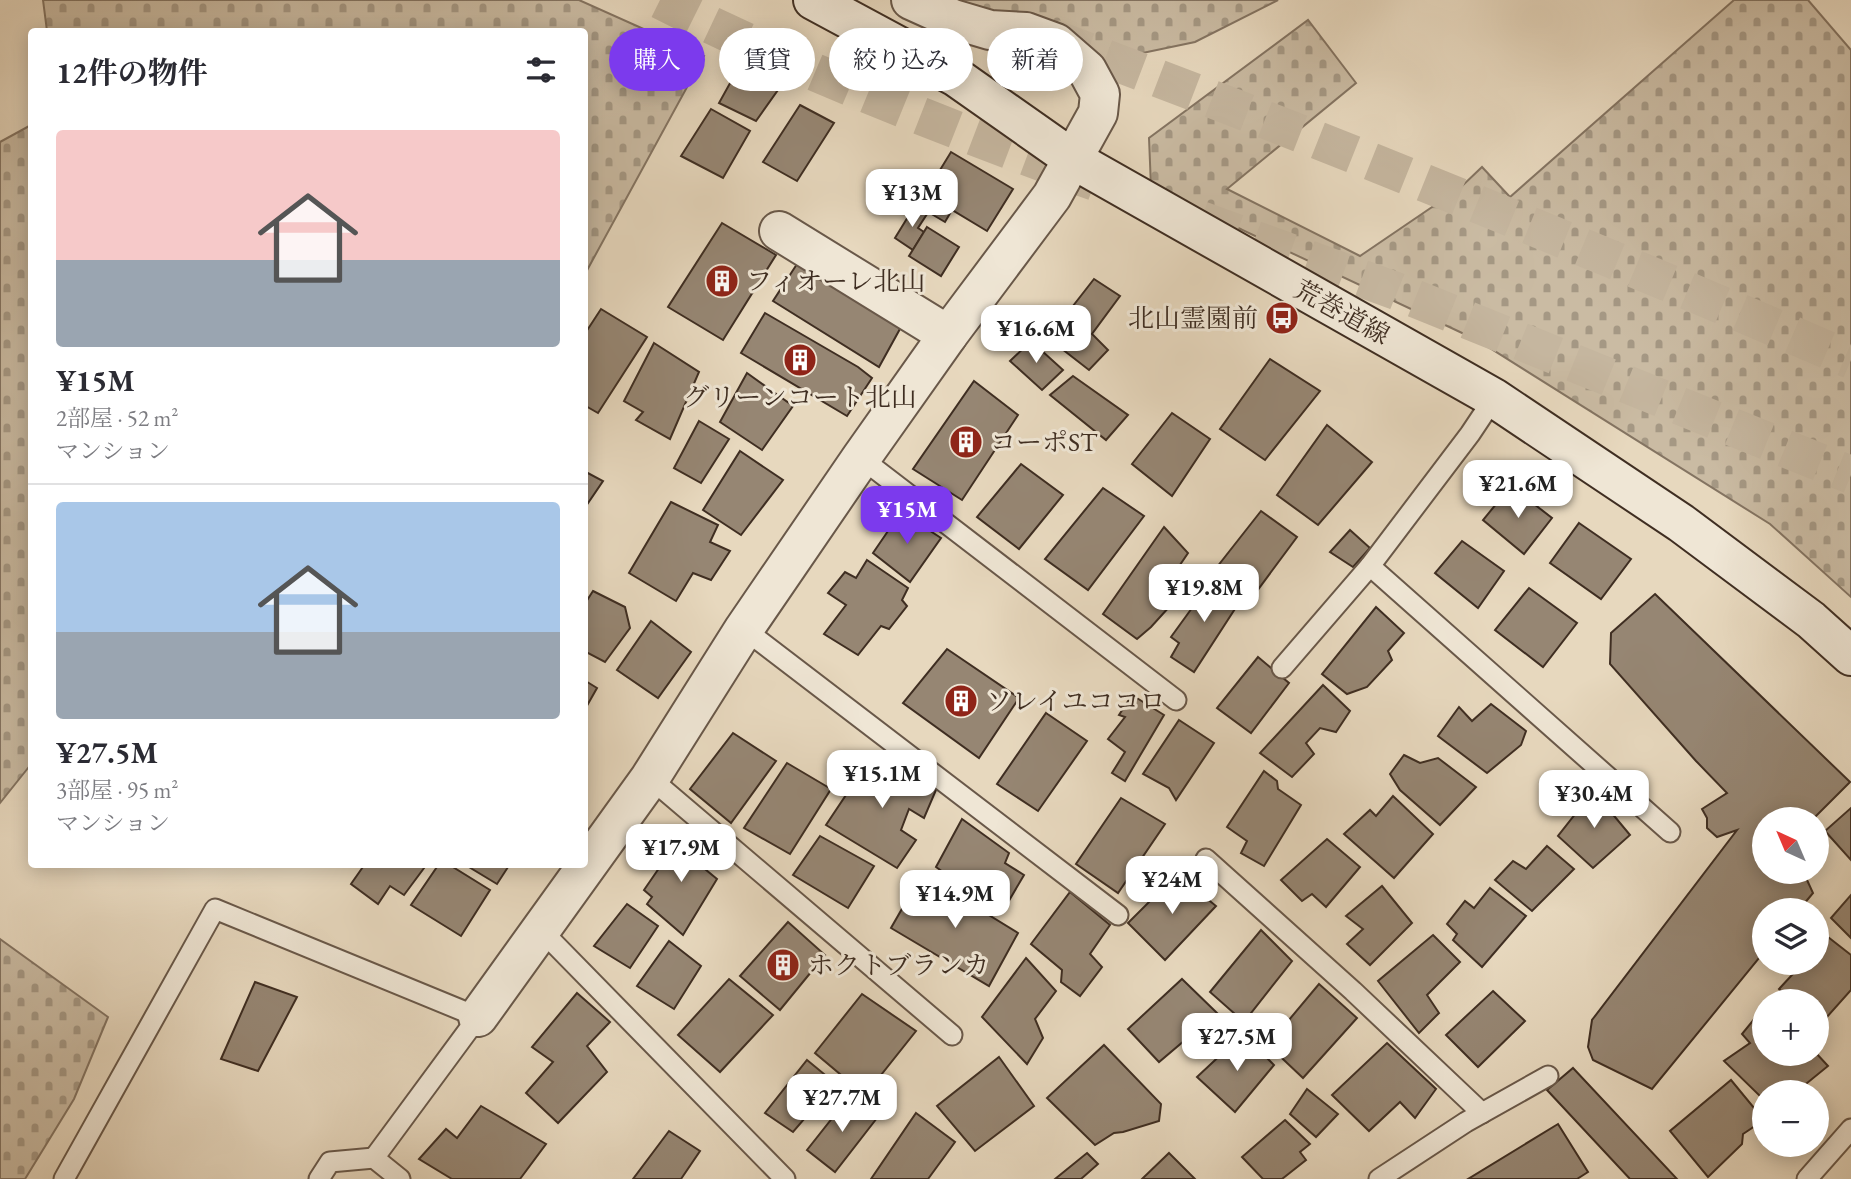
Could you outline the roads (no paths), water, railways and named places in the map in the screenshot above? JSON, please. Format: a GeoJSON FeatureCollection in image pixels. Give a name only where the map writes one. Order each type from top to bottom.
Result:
{"type":"FeatureCollection","features":[{"type":"Feature","properties":{"kind":"street","name":"荒巻道線"},"geometry":{"type":"LineString","coordinates":[[813,0],[956,77],[1074,160],[1494,398],[1681,523],[1811,620],[1851,656]]}},
{"type":"Feature","properties":{"kind":"street"},"geometry":{"type":"LineString","coordinates":[[588,864],[650,778],[744,629],[861,458],[948,335],[1052,196],[1098,113],[1100,94],[1087,70],[1056,43],[1026,32],[990,30],[953,19],[911,0]]}},
{"type":"Feature","properties":{"kind":"street"},"geometry":{"type":"LineString","coordinates":[[779,231],[948,335]]}},
{"type":"Feature","properties":{"kind":"street"},"geometry":{"type":"LineString","coordinates":[[478,1017],[585,868]]}},
{"type":"Feature","properties":{"kind":"lane"},"geometry":{"type":"LineString","coordinates":[[1282,668],[1370,566],[1494,398]]}},
{"type":"Feature","properties":{"kind":"lane"},"geometry":{"type":"LineString","coordinates":[[861,458],[1176,700]]}},
{"type":"Feature","properties":{"kind":"lane"},"geometry":{"type":"LineString","coordinates":[[1370,566],[1670,832]]}},
{"type":"Feature","properties":{"kind":"lane"},"geometry":{"type":"LineString","coordinates":[[744,629],[1118,915]]}},
{"type":"Feature","properties":{"kind":"lane"},"geometry":{"type":"LineString","coordinates":[[650,778],[952,1035]]}},
{"type":"Feature","properties":{"kind":"lane"},"geometry":{"type":"LineString","coordinates":[[1206,859],[1353,991],[1482,1113]]}},
{"type":"Feature","properties":{"kind":"lane"},"geometry":{"type":"LineString","coordinates":[[64,1179],[215,909],[478,1017],[374,1158]]}},
{"type":"Feature","properties":{"kind":"lane"},"geometry":{"type":"LineString","coordinates":[[541,930],[785,1179]]}},
{"type":"Feature","properties":{"kind":"lane"},"geometry":{"type":"LineString","coordinates":[[1379,1179],[1482,1113],[1548,1076]]}},
{"type":"Feature","properties":{"kind":"lane"},"geometry":{"type":"LineString","coordinates":[[1807,1179],[1851,1129]]}},
{"type":"Feature","properties":{"kind":"lane"},"geometry":{"type":"LineString","coordinates":[[319,1179],[330,1162],[374,1158],[400,1179]]}},
{"type":"Feature","properties":{"kind":"tunnel"},"geometry":{"type":"LineString","coordinates":[[660,0],[766,51],[875,97],[1095,182]]}},
{"type":"Feature","properties":{"kind":"tunnel"},"geometry":{"type":"LineString","coordinates":[[1083,50],[1453,194],[1851,360]]}},
{"type":"Feature","properties":{"kind":"tunnel"},"geometry":{"type":"LineString","coordinates":[[1201,220],[1396,291],[1851,475]]}},
{"type":"Feature","properties":{"kind":"place","name":"フィオーレ北山"},"geometry":{"type":"Point","coordinates":[722,281]}},
{"type":"Feature","properties":{"kind":"place","name":"北山霊園前"},"geometry":{"type":"Point","coordinates":[1282,318]}},
{"type":"Feature","properties":{"kind":"place","name":"グリーンコート北山"},"geometry":{"type":"Point","coordinates":[800,360]}},
{"type":"Feature","properties":{"kind":"place","name":"コーポST"},"geometry":{"type":"Point","coordinates":[966,442]}},
{"type":"Feature","properties":{"kind":"place","name":"ソレイユココロ"},"geometry":{"type":"Point","coordinates":[961,701]}},
{"type":"Feature","properties":{"kind":"place","name":"ホクトブランカ"},"geometry":{"type":"Point","coordinates":[783,965]}}]}
